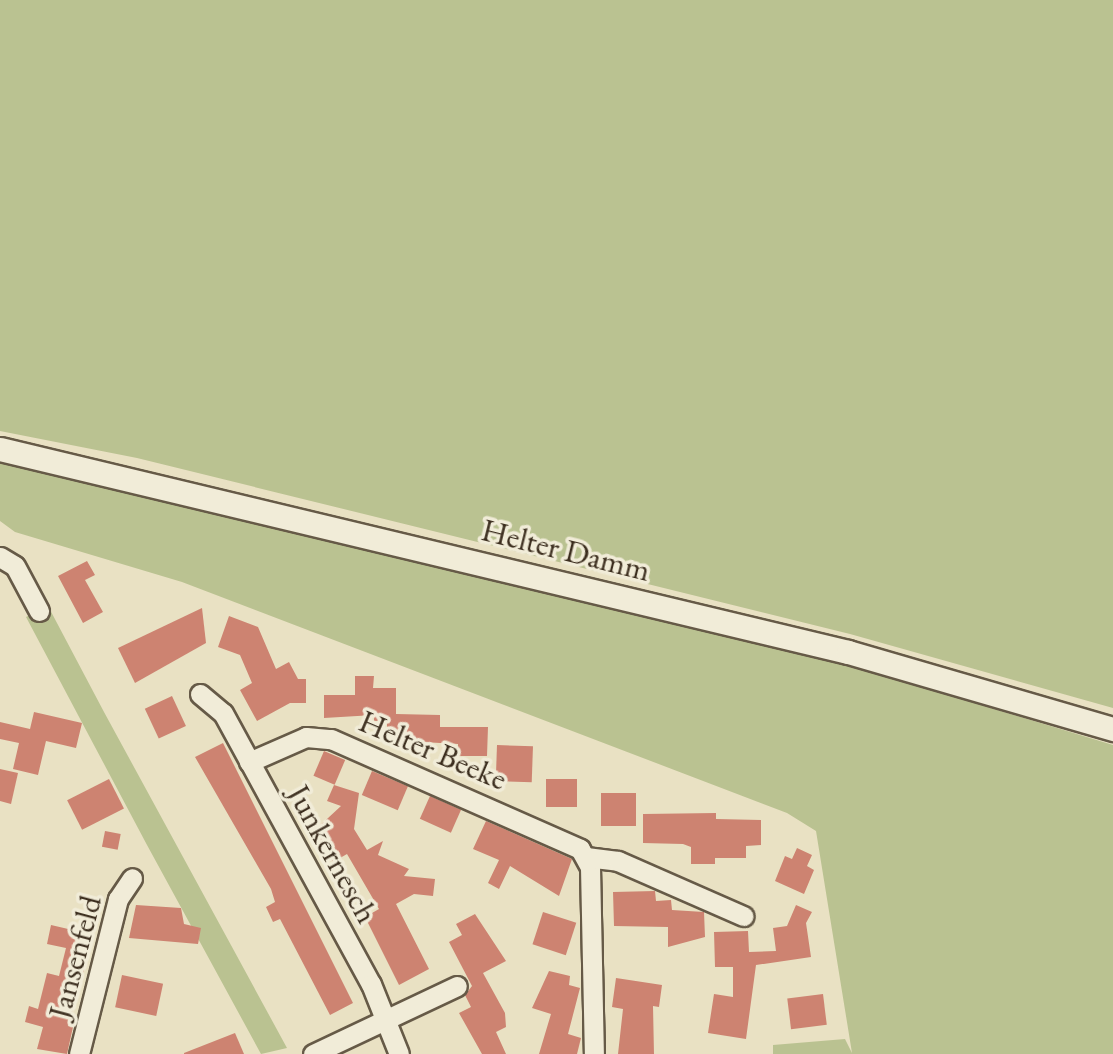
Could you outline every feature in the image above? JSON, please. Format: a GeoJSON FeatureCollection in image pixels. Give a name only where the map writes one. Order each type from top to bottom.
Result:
{"type":"FeatureCollection","features":[{"type":"Feature","properties":{"kind":"street","name":"Helter Damm"},"geometry":{"type":"LineString","coordinates":[[0,449],[848,652],[1113,729]]}},
{"type":"Feature","properties":{"kind":"street"},"geometry":{"type":"LineString","coordinates":[[0,557],[15,566],[38,611]]}},
{"type":"Feature","properties":{"kind":"street","name":"Junkernesch"},"geometry":{"type":"LineString","coordinates":[[200,694],[223,713],[386,1023],[399,1054]]}},
{"type":"Feature","properties":{"kind":"street","name":"Helter Beeke"},"geometry":{"type":"LineString","coordinates":[[249,762],[306,737],[331,739],[569,843],[586,857],[618,861],[743,916]]}},
{"type":"Feature","properties":{"kind":"street"},"geometry":{"type":"LineString","coordinates":[[586,857],[594,1054]]}},
{"type":"Feature","properties":{"kind":"street","name":"Jansenfeld"},"geometry":{"type":"LineString","coordinates":[[79,1054],[118,899],[132,878]]}},
{"type":"Feature","properties":{"kind":"street"},"geometry":{"type":"LineString","coordinates":[[313,1054],[386,1023],[457,986]]}},
{"type":"Feature","properties":{"kind":"green space"},"geometry":{"type":"Polygon","coordinates":[[[0,0],[1113,0],[1113,708],[850,634],[137,458],[0,431],[0,0]]]}},
{"type":"Feature","properties":{"kind":"green space"},"geometry":{"type":"Polygon","coordinates":[[[0,461],[846,664],[1113,745],[1113,1054],[773,1054],[773,1045],[845,1039],[852,1053],[816,831],[787,813],[182,582],[15,532],[0,521],[0,461]]]}},
{"type":"Feature","properties":{"kind":"green space"},"geometry":{"type":"Polygon","coordinates":[[[48,606],[287,1048],[261,1054],[147,845],[26,617],[48,606]]]}},
{"type":"Feature","properties":{"kind":"building"},"geometry":{"type":"Polygon","coordinates":[[[87,561],[95,575],[85,580],[103,612],[83,623],[58,576],[87,561]]]}},
{"type":"Feature","properties":{"kind":"building"},"geometry":{"type":"Polygon","coordinates":[[[202,608],[206,643],[135,683],[118,648],[202,608]]]}},
{"type":"Feature","properties":{"kind":"building"},"geometry":{"type":"Polygon","coordinates":[[[229,616],[258,627],[276,669],[289,662],[298,679],[306,679],[306,703],[290,703],[257,721],[240,690],[252,683],[240,655],[218,647],[229,616]]]}},
{"type":"Feature","properties":{"kind":"building"},"geometry":{"type":"Polygon","coordinates":[[[355,676],[374,676],[373,688],[396,688],[396,714],[440,715],[440,727],[488,727],[487,756],[458,756],[458,744],[387,740],[387,721],[374,721],[374,715],[324,718],[324,695],[355,695],[355,676]]]}},
{"type":"Feature","properties":{"kind":"building"},"geometry":{"type":"Polygon","coordinates":[[[172,696],[186,726],[159,739],[145,709],[172,696]]]}},
{"type":"Feature","properties":{"kind":"building"},"geometry":{"type":"Polygon","coordinates":[[[34,712],[82,723],[76,748],[46,741],[38,775],[13,769],[19,743],[0,739],[0,722],[30,729],[34,712]]]}},
{"type":"Feature","properties":{"kind":"building"},"geometry":{"type":"Polygon","coordinates":[[[223,743],[353,1003],[330,1015],[280,919],[273,922],[266,907],[275,902],[271,889],[195,757],[223,743]]]}},
{"type":"Feature","properties":{"kind":"building"},"geometry":{"type":"Polygon","coordinates":[[[497,745],[533,746],[532,782],[496,781],[497,745]]]}},
{"type":"Feature","properties":{"kind":"building"},"geometry":{"type":"Polygon","coordinates":[[[324,751],[345,760],[335,785],[313,776],[324,751]]]}},
{"type":"Feature","properties":{"kind":"building"},"geometry":{"type":"Polygon","coordinates":[[[0,769],[18,773],[11,804],[0,801],[0,769]]]}},
{"type":"Feature","properties":{"kind":"building"},"geometry":{"type":"Polygon","coordinates":[[[372,771],[408,786],[398,810],[362,795],[372,771]]]}},
{"type":"Feature","properties":{"kind":"building"},"geometry":{"type":"Polygon","coordinates":[[[109,779],[124,808],[82,830],[67,800],[109,779]]]}},
{"type":"Feature","properties":{"kind":"building"},"geometry":{"type":"Polygon","coordinates":[[[546,779],[577,779],[577,807],[546,807],[546,779]]]}},
{"type":"Feature","properties":{"kind":"building"},"geometry":{"type":"Polygon","coordinates":[[[334,785],[359,793],[354,829],[367,850],[383,841],[378,855],[409,869],[404,876],[435,879],[433,896],[414,894],[396,904],[429,969],[399,985],[365,917],[379,909],[347,854],[333,862],[314,831],[341,806],[327,801],[334,785]]]}},
{"type":"Feature","properties":{"kind":"building"},"geometry":{"type":"Polygon","coordinates":[[[601,793],[636,793],[636,826],[601,826],[601,793]]]}},
{"type":"Feature","properties":{"kind":"building"},"geometry":{"type":"Polygon","coordinates":[[[430,796],[461,810],[451,833],[420,819],[430,796]]]}},
{"type":"Feature","properties":{"kind":"building"},"geometry":{"type":"Polygon","coordinates":[[[716,813],[716,819],[761,820],[761,845],[746,846],[746,858],[715,858],[715,864],[691,864],[691,847],[683,844],[643,843],[643,814],[716,813]]]}},
{"type":"Feature","properties":{"kind":"building"},"geometry":{"type":"Polygon","coordinates":[[[486,821],[572,859],[559,896],[510,866],[499,889],[488,883],[499,860],[473,849],[486,821]]]}},
{"type":"Feature","properties":{"kind":"building"},"geometry":{"type":"Polygon","coordinates":[[[105,831],[121,834],[118,850],[102,847],[105,831]]]}},
{"type":"Feature","properties":{"kind":"building"},"geometry":{"type":"Polygon","coordinates":[[[797,848],[812,855],[807,866],[814,870],[804,894],[775,881],[785,856],[792,859],[797,848]]]}},
{"type":"Feature","properties":{"kind":"building"},"geometry":{"type":"Polygon","coordinates":[[[655,891],[656,901],[671,900],[672,910],[704,912],[705,937],[668,947],[668,927],[614,926],[613,892],[655,891]]]}},
{"type":"Feature","properties":{"kind":"building"},"geometry":{"type":"Polygon","coordinates":[[[136,905],[181,908],[184,924],[201,928],[198,944],[129,938],[136,905]]]}},
{"type":"Feature","properties":{"kind":"building"},"geometry":{"type":"Polygon","coordinates":[[[796,905],[812,912],[806,923],[811,957],[756,965],[746,1039],[708,1033],[714,994],[733,997],[733,967],[715,967],[714,932],[748,931],[749,952],[776,951],[773,928],[787,926],[796,905]]]}},
{"type":"Feature","properties":{"kind":"building"},"geometry":{"type":"Polygon","coordinates":[[[543,912],[576,923],[566,955],[532,944],[543,912]]]}},
{"type":"Feature","properties":{"kind":"building"},"geometry":{"type":"Polygon","coordinates":[[[475,914],[506,961],[483,973],[505,1013],[506,1027],[496,1032],[506,1054],[482,1054],[459,1013],[471,1007],[465,995],[472,986],[449,942],[462,935],[456,924],[475,914]]]}},
{"type":"Feature","properties":{"kind":"building"},"geometry":{"type":"Polygon","coordinates":[[[51,925],[94,935],[68,1026],[73,1027],[67,1054],[37,1049],[43,1027],[25,1022],[29,1006],[38,1009],[47,973],[59,976],[66,948],[47,944],[51,925]]]}},
{"type":"Feature","properties":{"kind":"building"},"geometry":{"type":"Polygon","coordinates":[[[549,971],[570,976],[569,985],[580,988],[568,1034],[581,1038],[577,1054],[539,1054],[551,1014],[532,1008],[549,971]]]}},
{"type":"Feature","properties":{"kind":"building"},"geometry":{"type":"Polygon","coordinates":[[[122,975],[163,984],[156,1016],[115,1007],[122,975]]]}},
{"type":"Feature","properties":{"kind":"building"},"geometry":{"type":"Polygon","coordinates":[[[616,978],[662,985],[659,1007],[653,1006],[654,1054],[618,1054],[623,1009],[612,1007],[616,978]]]}},
{"type":"Feature","properties":{"kind":"building"},"geometry":{"type":"Polygon","coordinates":[[[823,994],[827,1025],[791,1029],[787,998],[823,994]]]}},
{"type":"Feature","properties":{"kind":"building"},"geometry":{"type":"Polygon","coordinates":[[[235,1033],[244,1054],[184,1054],[184,1053],[235,1033]]]}}]}
